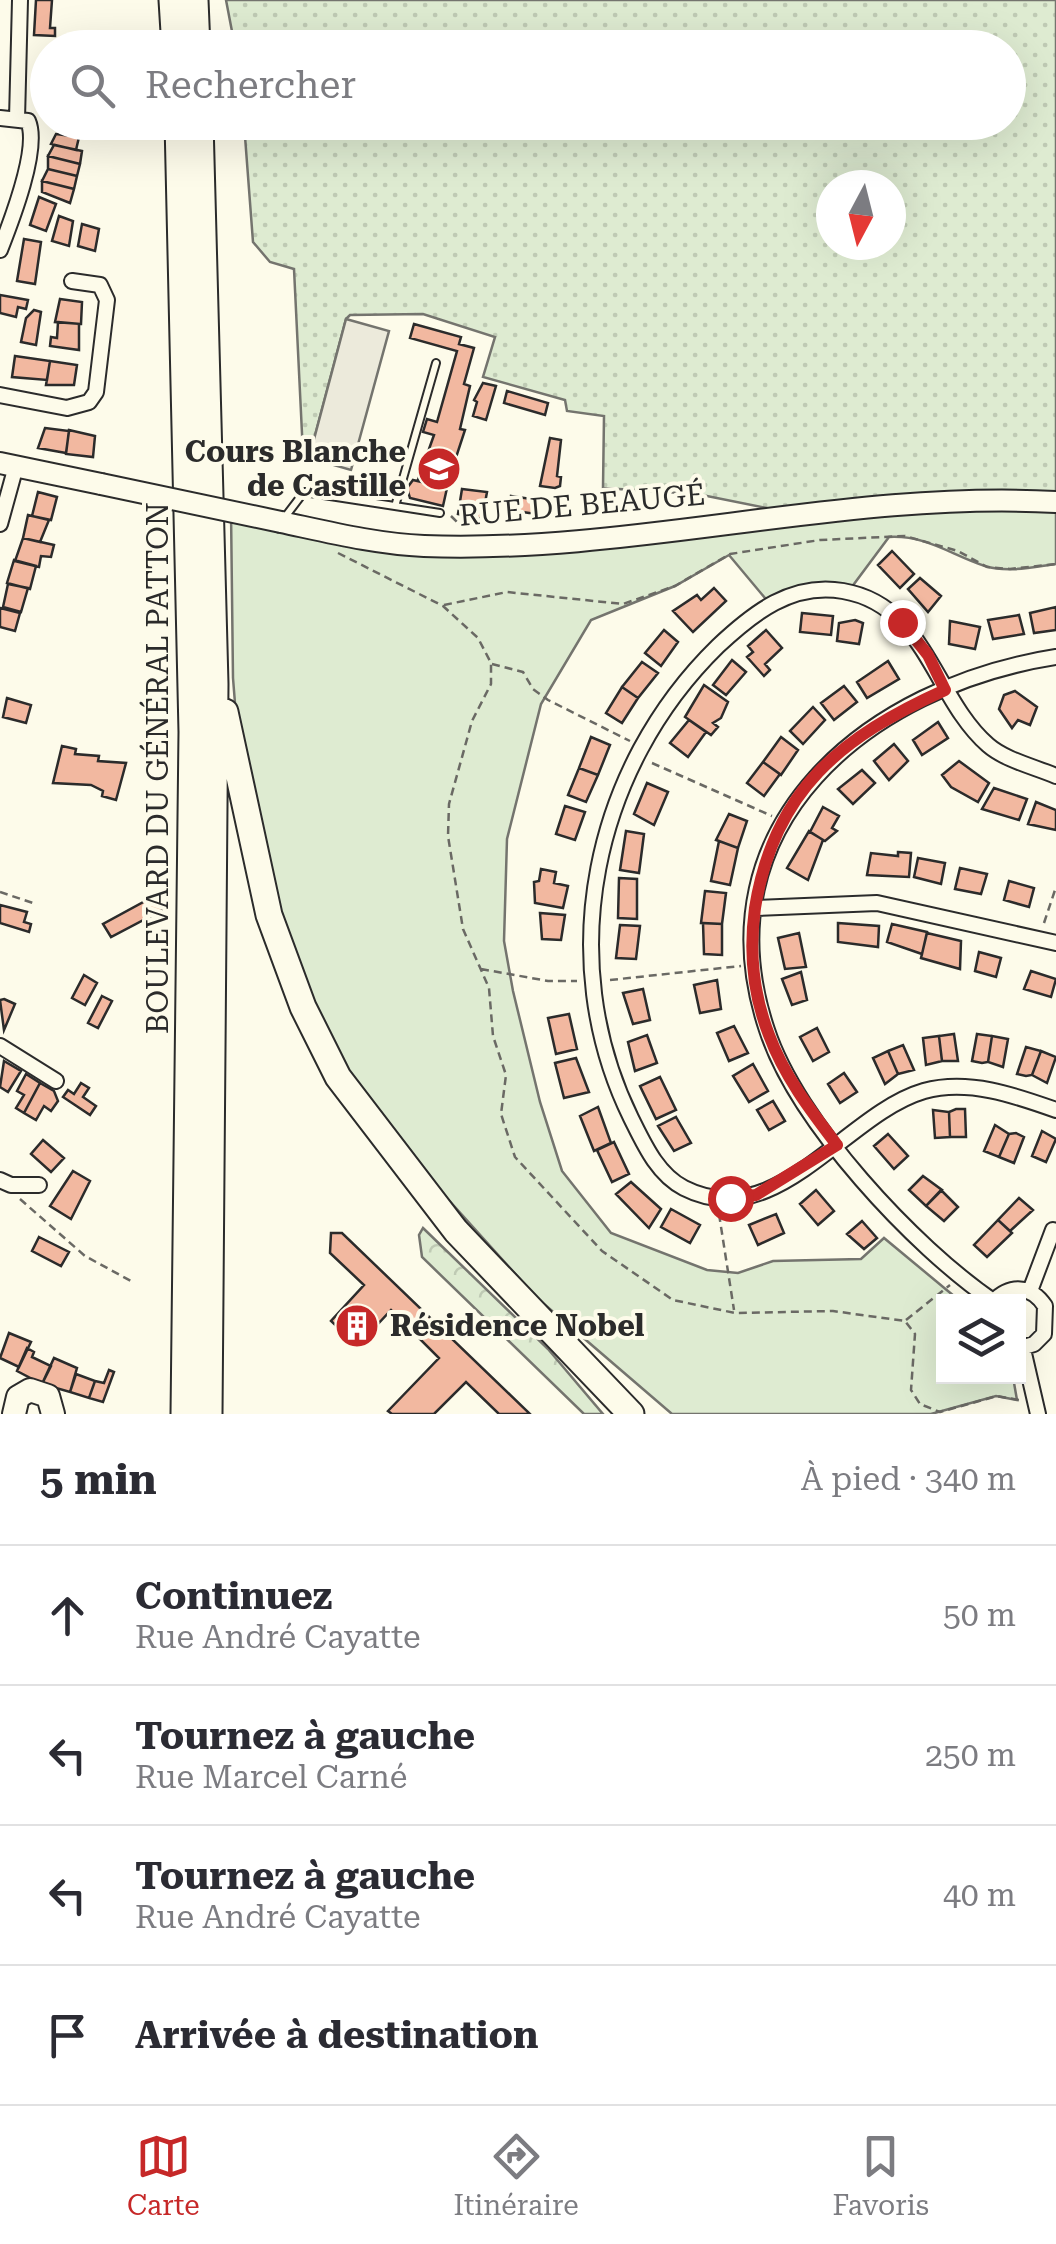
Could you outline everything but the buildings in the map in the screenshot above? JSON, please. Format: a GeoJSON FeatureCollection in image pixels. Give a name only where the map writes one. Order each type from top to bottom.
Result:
{"type":"FeatureCollection","features":[{"type":"Feature","properties":{"kind":"highway"},"geometry":{"type":"LineString","coordinates":[[172,0],[173,30]]}},
{"type":"Feature","properties":{"kind":"highway"},"geometry":{"type":"LineString","coordinates":[[195,0],[196,30]]}},
{"type":"Feature","properties":{"kind":"highway","name":"BOULEVARD DU GÉNÉRAL PATTON"},"geometry":{"type":"LineString","coordinates":[[178,140],[192,732],[184,1414]]}},
{"type":"Feature","properties":{"kind":"highway","name":"BOULEVARD DU GÉNÉRAL PATTON"},"geometry":{"type":"LineString","coordinates":[[200,140],[215,684],[210,1414]]}},
{"type":"Feature","properties":{"kind":"highway"},"geometry":{"type":"LineString","coordinates":[[215,684],[228,719],[265,900],[302,1007],[338,1077],[374,1130],[456,1231],[631,1414]]}},
{"type":"Feature","properties":{"kind":"highway"},"geometry":{"type":"LineString","coordinates":[[456,1231],[652,1414]]}},
{"type":"Feature","properties":{"kind":"main road"},"geometry":{"type":"LineString","coordinates":[[10,1404],[24,1392],[36,1390],[52,1402],[53,1414]]}},
{"type":"Feature","properties":{"kind":"street"},"geometry":{"type":"LineString","coordinates":[[17,119],[20,0]]}},
{"type":"Feature","properties":{"kind":"street"},"geometry":{"type":"LineString","coordinates":[[0,118],[28,122],[30,128]]}},
{"type":"Feature","properties":{"kind":"street"},"geometry":{"type":"LineString","coordinates":[[0,250],[17,203],[31,140]]}},
{"type":"Feature","properties":{"kind":"street"},"geometry":{"type":"LineString","coordinates":[[0,395],[68,408],[82,406],[96,392],[107,300],[100,285],[72,281]]}},
{"type":"Feature","properties":{"kind":"street"},"geometry":{"type":"LineString","coordinates":[[0,524],[8,464]]}},
{"type":"Feature","properties":{"kind":"street","name":"RUE DE BEAUGÉ"},"geometry":{"type":"LineString","coordinates":[[8,464],[332,533],[419,546],[547,543],[892,506],[1056,502]]}},
{"type":"Feature","properties":{"kind":"street"},"geometry":{"type":"LineString","coordinates":[[1056,776],[992,749],[945,690],[915,636],[888,610],[844,591],[796,593],[760,609],[711,653],[686,680],[641,746],[616,801],[595,874],[590,959],[611,1066],[642,1139],[674,1182],[716,1198],[756,1195],[890,1107],[926,1090],[977,1087],[1056,1110]]}},
{"type":"Feature","properties":{"kind":"street"},"geometry":{"type":"LineString","coordinates":[[984,1294],[883,1202],[837,1145],[778,1056],[762,1014],[752,965],[756,908],[761,869],[782,821],[800,791],[848,742],[945,690],[1056,657]]}},
{"type":"Feature","properties":{"kind":"street"},"geometry":{"type":"LineString","coordinates":[[756,908],[878,902],[1056,944]]}},
{"type":"Feature","properties":{"kind":"street"},"geometry":{"type":"LineString","coordinates":[[0,1046],[56,1081]]}},
{"type":"Feature","properties":{"kind":"street"},"geometry":{"type":"LineString","coordinates":[[5,1183],[38,1185]]}},
{"type":"Feature","properties":{"kind":"street"},"geometry":{"type":"LineString","coordinates":[[1030,1291],[1053,1230]]}},
{"type":"Feature","properties":{"kind":"street"},"geometry":{"type":"LineString","coordinates":[[1004,1294],[1012,1289],[1030,1291],[1045,1306],[1052,1328],[1026,1347]]}},
{"type":"Feature","properties":{"kind":"street"},"geometry":{"type":"LineString","coordinates":[[1026,1368],[1036,1407]]}},
{"type":"Feature","properties":{"kind":"lane"},"geometry":{"type":"LineString","coordinates":[[396,503],[436,363]]}},
{"type":"Feature","properties":{"kind":"lane"},"geometry":{"type":"LineString","coordinates":[[281,522],[304,492],[396,503],[440,513]]}},
{"type":"Feature","properties":{"kind":"path"},"geometry":{"type":"LineString","coordinates":[[440,513],[460,522],[468,547]]}},
{"type":"Feature","properties":{"kind":"path"},"geometry":{"type":"LineString","coordinates":[[332,533],[336,550],[345,560],[443,606],[478,638],[491,663],[491,684],[468,732],[447,820],[463,928],[489,988],[492,1036],[506,1076],[501,1114],[514,1157],[564,1205],[602,1251],[673,1300],[735,1313],[833,1311],[906,1321],[915,1334],[914,1399],[931,1412],[952,1411],[996,1396],[1036,1407]]}},
{"type":"Feature","properties":{"kind":"path"},"geometry":{"type":"LineString","coordinates":[[443,606],[507,592],[623,604],[674,586],[730,554],[820,540],[905,536],[958,551],[987,567],[1010,570],[1056,564]]}},
{"type":"Feature","properties":{"kind":"path"},"geometry":{"type":"LineString","coordinates":[[491,663],[523,672],[534,689],[548,700],[641,746],[654,765],[669,767],[782,821]]}},
{"type":"Feature","properties":{"kind":"path"},"geometry":{"type":"LineString","coordinates":[[1040,939],[1056,886]]}},
{"type":"Feature","properties":{"kind":"path"},"geometry":{"type":"LineString","coordinates":[[0,892],[36,904]]}},
{"type":"Feature","properties":{"kind":"path"},"geometry":{"type":"LineString","coordinates":[[480,969],[548,981],[593,982],[752,965]]}},
{"type":"Feature","properties":{"kind":"path"},"geometry":{"type":"LineString","coordinates":[[5,1183],[26,1207],[85,1256],[131,1281]]}},
{"type":"Feature","properties":{"kind":"path"},"geometry":{"type":"LineString","coordinates":[[716,1198],[735,1313]]}},
{"type":"Feature","properties":{"kind":"path"},"geometry":{"type":"LineString","coordinates":[[906,1321],[960,1276]]}},
{"type":"Feature","properties":{"kind":"green space"},"geometry":{"type":"Polygon","coordinates":[[[226,0],[1056,0],[1056,502],[801,515],[697,494],[603,488],[604,416],[567,411],[565,400],[483,377],[495,337],[423,314],[350,315],[346,319],[309,458],[303,454],[294,269],[270,262],[253,242],[245,140],[1026,140],[1026,30],[232,30],[226,0]]]}},
{"type":"Feature","properties":{"kind":"green space"},"geometry":{"type":"Polygon","coordinates":[[[1056,502],[1056,564],[994,568],[927,542],[889,537],[848,592],[770,604],[729,555],[675,586],[591,620],[541,704],[507,839],[504,941],[540,1102],[562,1171],[611,1233],[707,1270],[738,1273],[773,1261],[861,1259],[884,1238],[952,1294],[936,1294],[936,1384],[1014,1384],[1017,1400],[996,1396],[931,1414],[672,1414],[537,1298],[409,1156],[347,1070],[308,991],[278,908],[238,741],[233,678],[231,511],[419,546],[1056,502]]]}},
{"type":"Feature","properties":{"kind":"green space"},"geometry":{"type":"Polygon","coordinates":[[[423,1228],[548,1349],[603,1414],[584,1414],[422,1257],[419,1235],[423,1228]]]}},
{"type":"Feature","properties":{"kind":"shaded area"},"geometry":{"type":"Polygon","coordinates":[[[346,319],[389,331],[351,470],[309,458],[346,319]]]}},
{"type":"Feature","properties":{"kind":"place","name":"Cours Blanche de Castille"},"geometry":{"type":"Point","coordinates":[439,469]}},
{"type":"Feature","properties":{"kind":"place","name":"Résidence Nobel"},"geometry":{"type":"Point","coordinates":[357,1326]}},
{"type":"Feature","properties":{"kind":"route"},"geometry":{"type":"LineString","coordinates":[[730,1198],[756,1195],[837,1145],[794,1084],[768,1033],[757,994],[751,937],[761,869],[773,838],[800,791],[848,742],[945,690],[928,655],[902,622]]}}]}
